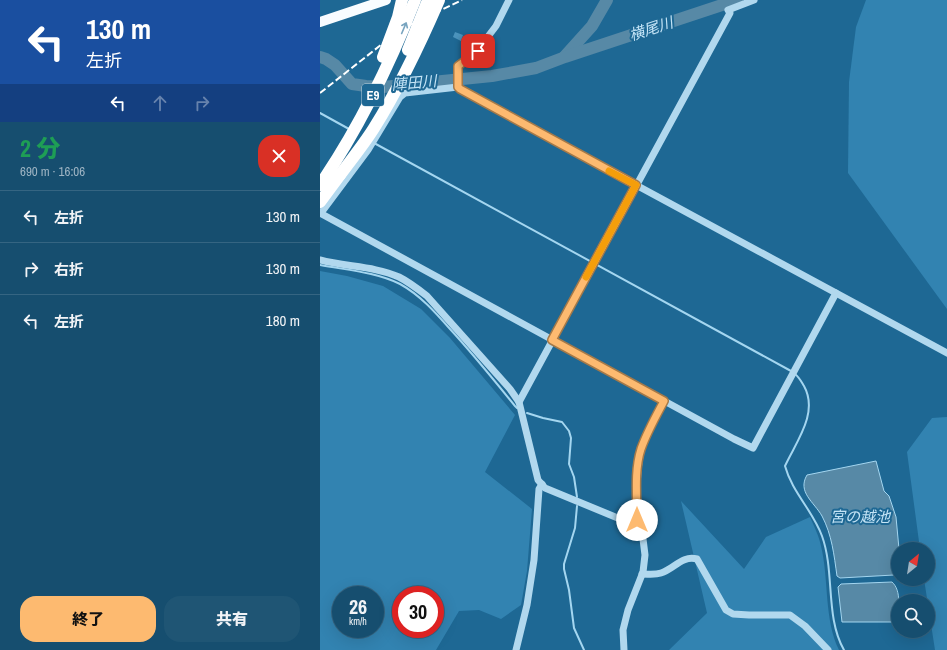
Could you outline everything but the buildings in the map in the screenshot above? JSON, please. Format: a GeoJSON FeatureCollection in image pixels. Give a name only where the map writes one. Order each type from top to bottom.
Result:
{"type":"FeatureCollection","features":[{"type":"Feature","properties":{"kind":"highway"},"geometry":{"type":"LineString","coordinates":[[349,139],[375,79],[398,17],[402,0]]}},
{"type":"Feature","properties":{"kind":"highway","name":"E9"},"geometry":{"type":"LineString","coordinates":[[320,185],[349,139],[388,65],[415,0]]}},
{"type":"Feature","properties":{"kind":"highway","name":"E9"},"geometry":{"type":"LineString","coordinates":[[320,209],[390,89],[405,58],[428,0]]}},
{"type":"Feature","properties":{"kind":"highway"},"geometry":{"type":"LineString","coordinates":[[340,175],[374,129],[395,92],[424,35],[439,0]]}},
{"type":"Feature","properties":{"kind":"main road"},"geometry":{"type":"LineString","coordinates":[[320,22],[386,0]]}},
{"type":"Feature","properties":{"kind":"street"},"geometry":{"type":"LineString","coordinates":[[459,85],[458,66],[478,51],[496,26],[509,0]]}},
{"type":"Feature","properties":{"kind":"street"},"geometry":{"type":"LineString","coordinates":[[519,402],[730,13],[728,10],[754,0]]}},
{"type":"Feature","properties":{"kind":"street"},"geometry":{"type":"LineString","coordinates":[[836,293],[754,448],[734,439],[552,340],[320,209],[370,146],[400,97],[405,93],[459,85],[636,185],[836,293],[947,353]]}},
{"type":"Feature","properties":{"kind":"street"},"geometry":{"type":"LineString","coordinates":[[320,260],[374,270],[398,277],[414,285],[428,296],[510,389],[519,402],[538,480],[545,488],[636,527],[643,539],[645,555],[642,574],[626,617],[623,630],[624,650]]}},
{"type":"Feature","properties":{"kind":"street"},"geometry":{"type":"LineString","coordinates":[[636,527],[637,477],[641,450],[664,401]]}},
{"type":"Feature","properties":{"kind":"street"},"geometry":{"type":"LineString","coordinates":[[516,650],[527,605],[534,560],[539,489],[542,484]]}},
{"type":"Feature","properties":{"kind":"street"},"geometry":{"type":"LineString","coordinates":[[642,574],[655,575],[687,558],[697,559],[726,610],[733,614],[790,615],[805,626],[828,650]]}},
{"type":"Feature","properties":{"kind":"shaded area"},"geometry":{"type":"Polygon","coordinates":[[[866,0],[947,0],[947,309],[848,173],[849,82],[856,27],[866,0]]]}},
{"type":"Feature","properties":{"kind":"shaded area"},"geometry":{"type":"Polygon","coordinates":[[[320,271],[347,276],[383,286],[421,309],[450,338],[515,415],[485,472],[532,509],[527,571],[521,605],[501,619],[479,610],[459,611],[444,636],[444,586],[392,586],[392,638],[443,638],[436,650],[320,650],[320,271]]]}},
{"type":"Feature","properties":{"kind":"shaded area"},"geometry":{"type":"Polygon","coordinates":[[[947,417],[947,650],[935,650],[933,638],[935,638],[935,594],[926,594],[925,586],[935,586],[935,542],[919,542],[907,452],[932,418],[947,417]]]}},
{"type":"Feature","properties":{"kind":"shaded area"},"geometry":{"type":"Polygon","coordinates":[[[681,501],[744,569],[766,537],[810,517],[821,546],[831,626],[839,650],[669,650],[707,613],[681,501]]]}},
{"type":"Feature","properties":{"kind":"water","name":"宮の越池"},"geometry":{"type":"Polygon","coordinates":[[[876,461],[884,491],[889,496],[896,517],[898,542],[891,542],[891,575],[840,578],[837,576],[828,530],[819,511],[805,492],[804,481],[807,475],[876,461]]]}},
{"type":"Feature","properties":{"kind":"water"},"geometry":{"type":"Polygon","coordinates":[[[891,582],[891,586],[895,586],[898,594],[891,594],[891,622],[842,622],[838,587],[841,584],[891,582]]]}},
{"type":"Feature","properties":{"kind":"waterway","name":"陣田川"},"geometry":{"type":"LineString","coordinates":[[565,56],[592,26],[607,0]]}},
{"type":"Feature","properties":{"kind":"waterway","name":"陣田川"},"geometry":{"type":"LineString","coordinates":[[320,57],[335,65],[352,84],[366,86],[383,87],[492,76],[536,68],[737,0]]}},
{"type":"Feature","properties":{"kind":"waterway"},"geometry":{"type":"LineString","coordinates":[[320,113],[349,129]]}},
{"type":"Feature","properties":{"kind":"waterway"},"geometry":{"type":"LineString","coordinates":[[374,143],[791,371]]}},
{"type":"Feature","properties":{"kind":"waterway"},"geometry":{"type":"LineString","coordinates":[[320,265],[381,277],[400,284],[414,293],[433,310],[459,338],[517,408]]}},
{"type":"Feature","properties":{"kind":"waterway"},"geometry":{"type":"LineString","coordinates":[[795,374],[804,386],[808,396],[809,407],[800,437],[785,466],[792,484],[822,536],[828,564],[834,623],[844,650]]}},
{"type":"Feature","properties":{"kind":"waterway"},"geometry":{"type":"LineString","coordinates":[[527,413],[562,422],[569,431],[571,438],[569,464],[574,477],[577,497]]}},
{"type":"Feature","properties":{"kind":"waterway"},"geometry":{"type":"LineString","coordinates":[[577,506],[575,528],[564,564],[564,569],[569,590],[574,628],[584,650]]}},
{"type":"Feature","properties":{"kind":"railway"},"geometry":{"type":"LineString","coordinates":[[320,93],[391,37],[412,24],[462,0]]}},
{"type":"Feature","properties":{"kind":"slow traffic"},"geometry":{"type":"LineString","coordinates":[[586,277],[636,185],[609,171]]}},
{"type":"Feature","properties":{"kind":"route"},"geometry":{"type":"LineString","coordinates":[[478,51],[458,66],[458,87],[460,89],[636,185],[552,340],[664,401],[641,450],[637,477],[637,520]]}},
{"type":"Feature","properties":{"kind":"water label","name":"横尾川"},"geometry":{"type":"Point","coordinates":[651,29]}}]}
